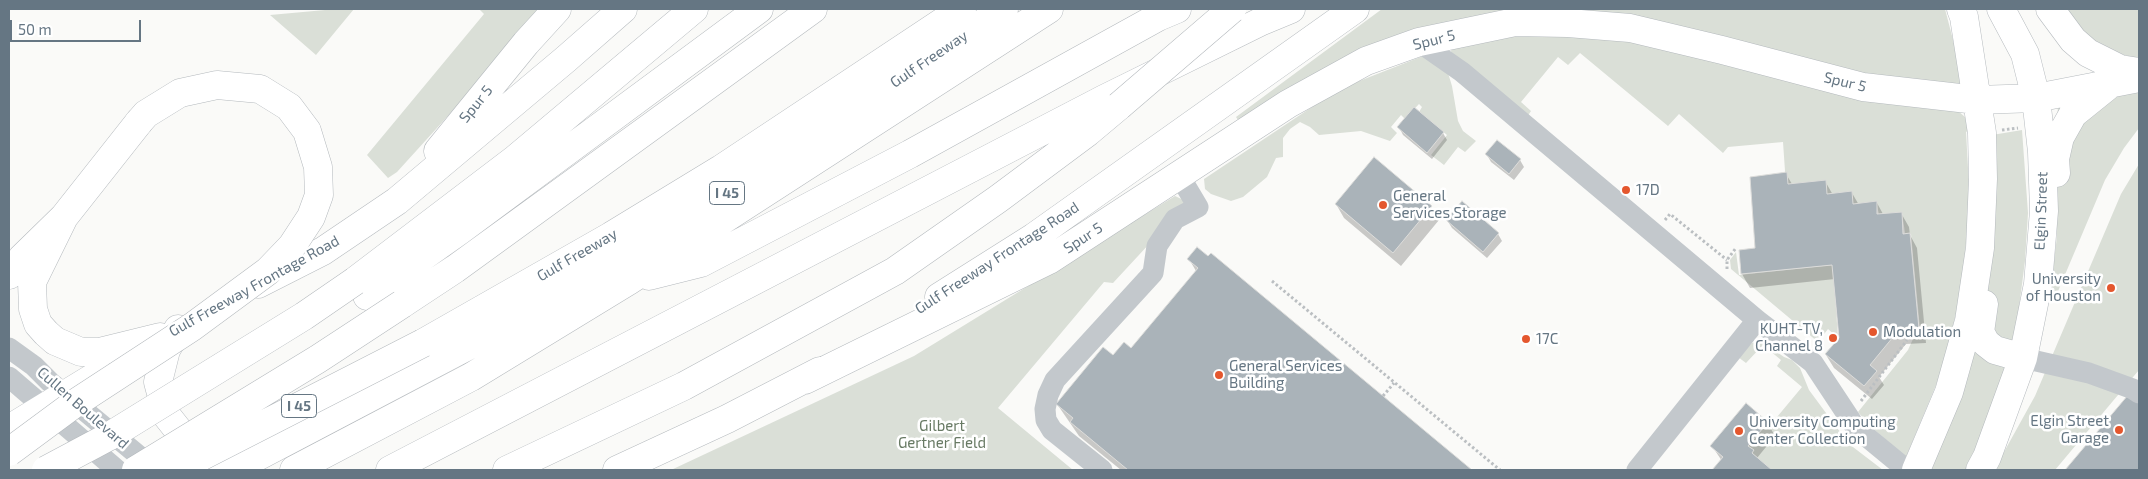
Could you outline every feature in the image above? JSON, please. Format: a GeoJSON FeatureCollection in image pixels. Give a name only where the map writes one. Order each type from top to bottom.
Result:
{"type":"FeatureCollection","features":[{"type":"Feature","properties":{"kind":"main road","name":"Spur 5"},"geometry":{"type":"LineString","coordinates":[[397,200],[526,43],[558,9]]}},
{"type":"Feature","properties":{"kind":"main road","name":"Gulf Freeway Frontage Road"},"geometry":{"type":"LineString","coordinates":[[9,429],[170,331],[323,251],[397,200],[623,9]]}},
{"type":"Feature","properties":{"kind":"main road"},"geometry":{"type":"LineString","coordinates":[[361,288],[694,9]]}},
{"type":"Feature","properties":{"kind":"main road"},"geometry":{"type":"LineString","coordinates":[[46,470],[108,437],[304,316],[361,288],[459,231],[759,9]]}},
{"type":"Feature","properties":{"kind":"main road"},"geometry":{"type":"LineString","coordinates":[[136,470],[318,359],[455,269],[813,9]]}},
{"type":"Feature","properties":{"kind":"main road","name":"Gulf Freeway"},"geometry":{"type":"LineString","coordinates":[[232,470],[432,351],[611,236],[721,169],[962,9]]}},
{"type":"Feature","properties":{"kind":"main road","name":"Gulf Freeway"},"geometry":{"type":"LineString","coordinates":[[175,470],[432,351],[629,254],[753,176],[1004,9]]}},
{"type":"Feature","properties":{"kind":"main road"},"geometry":{"type":"LineString","coordinates":[[630,280],[701,263],[910,154],[1158,17],[1176,9]]}},
{"type":"Feature","properties":{"kind":"main road"},"geometry":{"type":"LineString","coordinates":[[507,470],[684,386],[895,271],[998,199],[1088,132],[1232,9]]}},
{"type":"Feature","properties":{"kind":"main road"},"geometry":{"type":"LineString","coordinates":[[390,470],[501,414],[826,242],[1095,103],[1262,21],[1291,9]]}},
{"type":"Feature","properties":{"kind":"main road","name":"Gulf Freeway Frontage Road"},"geometry":{"type":"LineString","coordinates":[[617,470],[805,380],[1034,237],[1355,9]]}},
{"type":"Feature","properties":{"kind":"main road"},"geometry":{"type":"LineString","coordinates":[[1916,470],[1949,392],[1969,321],[1980,248],[1983,179],[1982,133],[1964,17],[1961,9]]}},
{"type":"Feature","properties":{"kind":"main road","name":"Elgin Street"},"geometry":{"type":"LineString","coordinates":[[1980,470],[1987,456],[2022,358],[2036,294],[2044,211],[2042,152],[2036,98],[2025,54],[2001,9]]}},
{"type":"Feature","properties":{"kind":"main road"},"geometry":{"type":"LineString","coordinates":[[2050,9],[2074,40],[2088,53],[2120,69],[2139,72]]}},
{"type":"Feature","properties":{"kind":"main road","name":"Gulf Freeway"},"geometry":{"type":"LineString","coordinates":[[294,470],[471,377],[630,280],[1038,16]]}},
{"type":"Feature","properties":{"kind":"main road","name":"Spur 5"},"geometry":{"type":"LineString","coordinates":[[805,380],[1049,260],[1288,104],[1366,61],[1419,42],[1515,22],[1568,23],[1630,28],[1863,87],[1977,100],[2036,98],[2139,78]]}},
{"type":"Feature","properties":{"kind":"main road"},"geometry":{"type":"LineString","coordinates":[[2036,294],[2057,255],[2056,159],[2060,137],[2073,114],[2112,83]]}},
{"type":"Feature","properties":{"kind":"main road"},"geometry":{"type":"LineString","coordinates":[[9,275],[22,258],[64,218],[146,114],[180,93],[217,86],[260,89],[289,106],[307,132],[318,167],[319,195],[311,217],[292,246],[268,271],[192,327],[74,404],[9,452]]}},
{"type":"Feature","properties":{"kind":"main road"},"geometry":{"type":"LineString","coordinates":[[1983,179],[1994,236],[1980,332],[1986,343],[1995,350],[2022,358]]}},
{"type":"Feature","properties":{"kind":"main road"},"geometry":{"type":"LineString","coordinates":[[64,218],[32,282],[33,309],[38,324],[55,341],[81,352],[99,352],[170,331],[158,382],[168,416],[201,459],[216,470]]}},
{"type":"Feature","properties":{"kind":"street"},"geometry":{"type":"LineString","coordinates":[[1419,42],[1462,72],[1757,320],[1813,363],[1856,428],[1907,470]]}},
{"type":"Feature","properties":{"kind":"street"},"geometry":{"type":"LineString","coordinates":[[1102,470],[1052,430],[1046,420],[1045,409],[1048,395],[1056,380],[1153,273],[1157,246],[1175,219],[1198,208],[1179,175]]}},
{"type":"Feature","properties":{"kind":"street"},"geometry":{"type":"LineString","coordinates":[[1637,470],[1757,320]]}},
{"type":"Feature","properties":{"kind":"street","name":"Cullen Boulevard"},"geometry":{"type":"LineString","coordinates":[[9,348],[34,366],[54,400],[117,470]]}},
{"type":"Feature","properties":{"kind":"street"},"geometry":{"type":"LineString","coordinates":[[2022,358],[2089,373],[2139,393]]}},
{"type":"Feature","properties":{"kind":"street","name":"Cullen Boulevard"},"geometry":{"type":"LineString","coordinates":[[9,377],[54,400],[156,470]]}},
{"type":"Feature","properties":{"kind":"path"},"geometry":{"type":"LineString","coordinates":[[1655,234],[1670,214],[1727,260]]}},
{"type":"Feature","properties":{"kind":"path"},"geometry":{"type":"LineString","coordinates":[[1272,281],[1500,470]]}},
{"type":"Feature","properties":{"kind":"path"},"geometry":{"type":"LineString","coordinates":[[1860,402],[1907,340]]}},
{"type":"Feature","properties":{"kind":"path"},"geometry":{"type":"LineString","coordinates":[[1383,396],[1394,382]]}},
{"type":"Feature","properties":{"kind":"green space"},"geometry":{"type":"Polygon","coordinates":[[[354,9],[316,55],[270,15],[354,9]]]}},
{"type":"Feature","properties":{"kind":"green space"},"geometry":{"type":"Polygon","coordinates":[[[481,9],[545,9],[397,172],[388,178],[367,155],[484,14],[481,9]]]}},
{"type":"Feature","properties":{"kind":"green space"},"geometry":{"type":"Polygon","coordinates":[[[1382,9],[1945,9],[1965,86],[1859,76],[1528,12],[1240,123],[1236,117],[1382,9]]]}},
{"type":"Feature","properties":{"kind":"green space"},"geometry":{"type":"Polygon","coordinates":[[[2060,9],[2139,9],[2139,57],[2105,50],[2080,35],[2060,9]]]}},
{"type":"Feature","properties":{"kind":"green space"},"geometry":{"type":"Polygon","coordinates":[[[1584,32],[1957,110],[1966,118],[1971,129],[1966,132],[1970,203],[1961,293],[1946,355],[1936,385],[1906,457],[1870,426],[1858,412],[1908,350],[1917,330],[1920,329],[1911,234],[1905,233],[1902,213],[1879,214],[1876,202],[1852,206],[1784,185],[1783,142],[1728,147],[1723,153],[1679,114],[1668,126],[1580,53],[1568,65],[1558,57],[1521,102],[1531,111],[1521,126],[1451,52],[1452,45],[1507,34],[1584,32]]]}},
{"type":"Feature","properties":{"kind":"green space"},"geometry":{"type":"Polygon","coordinates":[[[1423,56],[1448,73],[1458,121],[1463,131],[1476,141],[1465,152],[1458,147],[1444,165],[1431,155],[1447,135],[1419,112],[1422,107],[1419,104],[1405,119],[1401,115],[1391,127],[1397,133],[1390,141],[1361,131],[1319,135],[1310,127],[1300,122],[1290,129],[1283,138],[1283,157],[1276,158],[1267,177],[1243,197],[1231,201],[1211,194],[1205,189],[1204,179],[1339,89],[1423,56]]]}},
{"type":"Feature","properties":{"kind":"green space"},"geometry":{"type":"Polygon","coordinates":[[[2139,90],[2139,128],[2124,148],[2105,180],[2056,296],[2050,295],[2057,236],[2054,165],[2058,106],[2139,90]]]}},
{"type":"Feature","properties":{"kind":"green space"},"geometry":{"type":"Polygon","coordinates":[[[2022,130],[2028,213],[2025,261],[2018,315],[2009,362],[1993,411],[1967,470],[1925,470],[1935,453],[1992,135],[2022,130]]]}},
{"type":"Feature","properties":{"kind":"green space","name":"University of Houston"},"geometry":{"type":"Polygon","coordinates":[[[2139,164],[2139,370],[2055,470],[1994,470],[2035,396],[2121,194],[2139,164]]]}},
{"type":"Feature","properties":{"kind":"green space","name":"Gilbert Gertner Field"},"geometry":{"type":"Polygon","coordinates":[[[1175,196],[1188,202],[1113,283],[1104,282],[998,408],[1073,470],[671,470],[914,356],[1175,196]]]}},
{"type":"Feature","properties":{"kind":"green space"},"geometry":{"type":"Polygon","coordinates":[[[1736,252],[1739,275],[1833,265],[1838,338],[1828,329],[1818,342],[1731,269],[1730,260],[1736,252]]]}},
{"type":"Feature","properties":{"kind":"green space"},"geometry":{"type":"Polygon","coordinates":[[[1761,341],[1784,357],[1792,360],[1800,368],[1809,390],[1849,444],[1883,470],[1771,470],[1745,447],[1768,420],[1772,423],[1802,387],[1777,366],[1781,360],[1763,345],[1746,363],[1738,357],[1752,343],[1761,341]]]}},
{"type":"Feature","properties":{"kind":"building"},"geometry":{"type":"Polygon","coordinates":[[[1414,107],[1444,132],[1427,153],[1397,127],[1414,107]]]}},
{"type":"Feature","properties":{"kind":"building"},"geometry":{"type":"Polygon","coordinates":[[[1497,140],[1521,159],[1509,174],[1485,154],[1497,140]]]}},
{"type":"Feature","properties":{"kind":"building","name":"General Services Storage"},"geometry":{"type":"Polygon","coordinates":[[[1374,157],[1432,206],[1393,253],[1335,204],[1374,157]]]}},
{"type":"Feature","properties":{"kind":"building"},"geometry":{"type":"Polygon","coordinates":[[[1787,172],[1788,184],[1826,180],[1827,194],[1852,191],[1853,204],[1877,201],[1877,214],[1902,212],[1903,234],[1910,233],[1919,329],[1898,331],[1870,365],[1877,371],[1864,386],[1825,354],[1839,338],[1832,265],[1741,274],[1739,250],[1755,248],[1750,177],[1787,172]]]}},
{"type":"Feature","properties":{"kind":"building"},"geometry":{"type":"Polygon","coordinates":[[[1462,201],[1499,233],[1483,252],[1446,220],[1462,201]]]}},
{"type":"Feature","properties":{"kind":"building","name":"General Services Building"},"geometry":{"type":"Polygon","coordinates":[[[1197,247],[1208,256],[1211,253],[1472,470],[1128,470],[1070,422],[1073,418],[1056,404],[1103,347],[1113,355],[1124,342],[1131,348],[1198,268],[1187,259],[1197,247]]]}},
{"type":"Feature","properties":{"kind":"building","name":"Elgin Street Garage"},"geometry":{"type":"Polygon","coordinates":[[[2139,382],[2139,470],[2065,470],[2139,382]]]}},
{"type":"Feature","properties":{"kind":"building"},"geometry":{"type":"Polygon","coordinates":[[[1746,403],[1768,422],[1748,446],[1754,450],[1752,453],[1772,470],[1712,470],[1723,457],[1710,446],[1746,403]]]}},
{"type":"Feature","properties":{"kind":"place","name":"17D"},"geometry":{"type":"Point","coordinates":[1626,190]}},
{"type":"Feature","properties":{"kind":"place","name":"General Services Storage"},"geometry":{"type":"Point","coordinates":[1383,205]}},
{"type":"Feature","properties":{"kind":"place","name":"University of Houston"},"geometry":{"type":"Point","coordinates":[2111,288]}},
{"type":"Feature","properties":{"kind":"place","name":"Modulation"},"geometry":{"type":"Point","coordinates":[1873,332]}},
{"type":"Feature","properties":{"kind":"place","name":"KUHT-TV, Channel 8"},"geometry":{"type":"Point","coordinates":[1833,338]}},
{"type":"Feature","properties":{"kind":"place","name":"17C"},"geometry":{"type":"Point","coordinates":[1526,339]}},
{"type":"Feature","properties":{"kind":"place","name":"General Services Building"},"geometry":{"type":"Point","coordinates":[1219,375]}},
{"type":"Feature","properties":{"kind":"place","name":"Elgin Street Garage"},"geometry":{"type":"Point","coordinates":[2119,430]}},
{"type":"Feature","properties":{"kind":"place","name":"University Computing Center Collection"},"geometry":{"type":"Point","coordinates":[1739,431]}}]}
